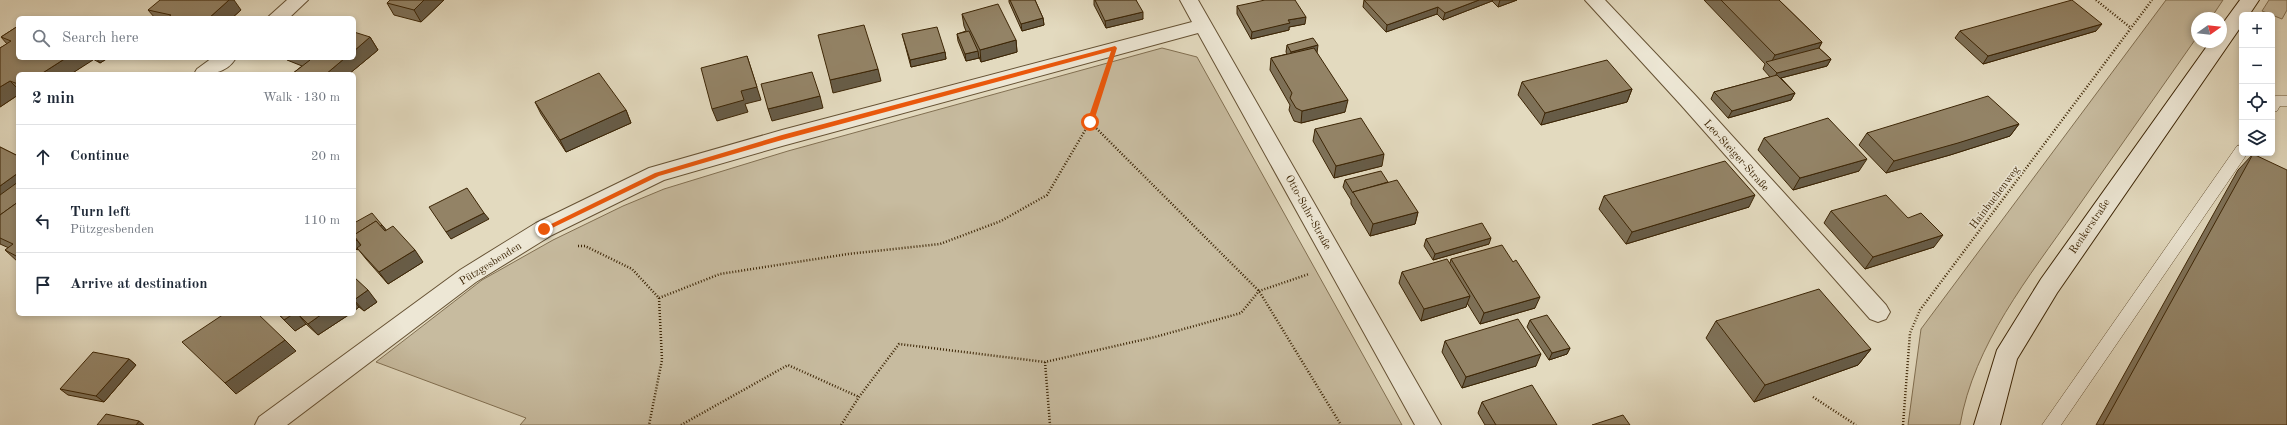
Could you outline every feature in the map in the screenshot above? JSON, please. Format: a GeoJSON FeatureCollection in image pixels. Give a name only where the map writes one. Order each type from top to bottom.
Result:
{"type":"FeatureCollection","features":[{"type":"Feature","properties":{"kind":"street"},"geometry":{"type":"LineString","coordinates":[[279,16],[299,0]]}},
{"type":"Feature","properties":{"kind":"street","name":"Otto-Suhr-Straße"},"geometry":{"type":"LineString","coordinates":[[1189,0],[1428,425]]}},
{"type":"Feature","properties":{"kind":"street","name":"Leo-Steiger-Straße"},"geometry":{"type":"LineString","coordinates":[[1594,0],[1688,100],[1878,312]]}},
{"type":"Feature","properties":{"kind":"street","name":"Renkerstraße"},"geometry":{"type":"LineString","coordinates":[[2227,31],[2250,0]]}},
{"type":"Feature","properties":{"kind":"street","name":"Pützgesbenden"},"geometry":{"type":"LineString","coordinates":[[268,425],[468,276],[544,229],[657,174],[782,138],[1204,25]]}},
{"type":"Feature","properties":{"kind":"street","name":"Renkerstraße"},"geometry":{"type":"LineString","coordinates":[[1987,425],[2006,357],[2045,292],[2215,48]]}},
{"type":"Feature","properties":{"kind":"street"},"geometry":{"type":"LineString","coordinates":[[207,72],[223,60]]}},
{"type":"Feature","properties":{"kind":"lane"},"geometry":{"type":"LineString","coordinates":[[2275,102],[2276,101],[2287,101]]}},
{"type":"Feature","properties":{"kind":"lane"},"geometry":{"type":"LineString","coordinates":[[2051,425],[2239,154]]}},
{"type":"Feature","properties":{"kind":"path"},"geometry":{"type":"LineString","coordinates":[[2096,0],[2131,28]]}},
{"type":"Feature","properties":{"kind":"path","name":"Hainbuchenweg"},"geometry":{"type":"LineString","coordinates":[[1903,425],[1909,367],[1910,333],[1920,310],[2152,0]]}},
{"type":"Feature","properties":{"kind":"path"},"geometry":{"type":"LineString","coordinates":[[658,298],[720,274],[848,254],[940,244],[1002,221],[1047,195],[1090,122],[1115,48]]}},
{"type":"Feature","properties":{"kind":"path"},"geometry":{"type":"LineString","coordinates":[[1090,122],[1259,291],[1341,425]]}},
{"type":"Feature","properties":{"kind":"path"},"geometry":{"type":"LineString","coordinates":[[570,246],[585,246],[632,269],[658,298],[662,360],[649,425]]}},
{"type":"Feature","properties":{"kind":"path"},"geometry":{"type":"LineString","coordinates":[[842,425],[858,397],[899,344],[1045,362],[1155,336],[1241,313],[1259,291],[1338,264]]}},
{"type":"Feature","properties":{"kind":"path"},"geometry":{"type":"LineString","coordinates":[[1045,362],[1050,425]]}},
{"type":"Feature","properties":{"kind":"path"},"geometry":{"type":"LineString","coordinates":[[681,425],[788,365],[858,397]]}},
{"type":"Feature","properties":{"kind":"path"},"geometry":{"type":"LineString","coordinates":[[1812,397],[1856,425]]}},
{"type":"Feature","properties":{"kind":"shaded area"},"geometry":{"type":"Polygon","coordinates":[[[2166,0],[2223,0],[2215,12],[2191,12],[2191,46],[2022,286],[2006,312],[1990,339],[1977,367],[1967,395],[1960,425],[1908,425],[1921,329],[2166,0]]]}},
{"type":"Feature","properties":{"kind":"shaded area"},"geometry":{"type":"Polygon","coordinates":[[[2269,0],[2287,0],[2287,10],[2282,19],[2275,16],[2275,12],[2262,11],[2269,0]]]}},
{"type":"Feature","properties":{"kind":"shaded area"},"geometry":{"type":"Polygon","coordinates":[[[1162,48],[1197,57],[1402,425],[520,425],[526,418],[376,362],[482,280],[553,240],[623,206],[664,189],[788,151],[1162,48]]]}},
{"type":"Feature","properties":{"kind":"building"},"geometry":{"type":"Polygon","coordinates":[[[160,0],[229,0],[211,16],[170,16],[171,15],[148,10],[160,0]]]}},
{"type":"Feature","properties":{"kind":"building"},"geometry":{"type":"Polygon","coordinates":[[[390,0],[424,0],[414,10],[387,3],[390,0]]]}},
{"type":"Feature","properties":{"kind":"building"},"geometry":{"type":"Polygon","coordinates":[[[1010,0],[1035,0],[1043,18],[1021,24],[1010,0]]]}},
{"type":"Feature","properties":{"kind":"building"},"geometry":{"type":"Polygon","coordinates":[[[1095,0],[1136,0],[1143,12],[1105,21],[1095,0]]]}},
{"type":"Feature","properties":{"kind":"building"},"geometry":{"type":"Polygon","coordinates":[[[1265,0],[1295,0],[1306,17],[1288,20],[1290,23],[1252,32],[1237,6],[1265,0]]]}},
{"type":"Feature","properties":{"kind":"building"},"geometry":{"type":"Polygon","coordinates":[[[1364,0],[1479,0],[1445,13],[1438,7],[1387,25],[1364,0]]]}},
{"type":"Feature","properties":{"kind":"building"},"geometry":{"type":"Polygon","coordinates":[[[1721,0],[1779,0],[1822,42],[1775,55],[1721,0]]]}},
{"type":"Feature","properties":{"kind":"building"},"geometry":{"type":"Polygon","coordinates":[[[2072,0],[2102,24],[1988,56],[1960,31],[2072,0]]]}},
{"type":"Feature","properties":{"kind":"building"},"geometry":{"type":"Polygon","coordinates":[[[998,4],[1016,40],[980,50],[962,14],[998,4]]]}},
{"type":"Feature","properties":{"kind":"building"},"geometry":{"type":"Polygon","coordinates":[[[864,25],[878,69],[830,80],[818,35],[864,25]]]}},
{"type":"Feature","properties":{"kind":"building"},"geometry":{"type":"Polygon","coordinates":[[[16,27],[16,60],[63,60],[44,72],[16,72],[16,83],[10,81],[0,87],[0,48],[11,41],[1,37],[16,27]]]}},
{"type":"Feature","properties":{"kind":"building"},"geometry":{"type":"Polygon","coordinates":[[[937,27],[945,52],[910,60],[902,34],[937,27]]]}},
{"type":"Feature","properties":{"kind":"building"},"geometry":{"type":"Polygon","coordinates":[[[969,31],[978,51],[965,54],[957,34],[969,31]]]}},
{"type":"Feature","properties":{"kind":"building"},"geometry":{"type":"Polygon","coordinates":[[[356,33],[370,37],[356,49],[356,33]]]}},
{"type":"Feature","properties":{"kind":"building"},"geometry":{"type":"Polygon","coordinates":[[[1313,38],[1318,45],[1291,52],[1287,45],[1313,38]]]}},
{"type":"Feature","properties":{"kind":"building"},"geometry":{"type":"Polygon","coordinates":[[[1314,48],[1348,100],[1302,111],[1296,108],[1290,98],[1292,93],[1271,58],[1314,48]]]}},
{"type":"Feature","properties":{"kind":"building"},"geometry":{"type":"Polygon","coordinates":[[[1819,48],[1831,59],[1777,73],[1766,62],[1819,48]]]}},
{"type":"Feature","properties":{"kind":"building"},"geometry":{"type":"Polygon","coordinates":[[[747,56],[757,87],[741,91],[744,100],[712,109],[701,68],[747,56]]]}},
{"type":"Feature","properties":{"kind":"building"},"geometry":{"type":"Polygon","coordinates":[[[310,60],[343,60],[328,72],[295,72],[310,60]]]}},
{"type":"Feature","properties":{"kind":"building"},"geometry":{"type":"Polygon","coordinates":[[[1607,60],[1632,89],[1545,113],[1522,82],[1607,60]]]}},
{"type":"Feature","properties":{"kind":"building"},"geometry":{"type":"Polygon","coordinates":[[[812,72],[820,96],[768,109],[761,84],[812,72]]]}},
{"type":"Feature","properties":{"kind":"building"},"geometry":{"type":"Polygon","coordinates":[[[599,73],[626,110],[560,140],[535,102],[599,73]]]}},
{"type":"Feature","properties":{"kind":"building"},"geometry":{"type":"Polygon","coordinates":[[[1777,75],[1795,93],[1732,111],[1714,92],[1777,75]]]}},
{"type":"Feature","properties":{"kind":"building"},"geometry":{"type":"Polygon","coordinates":[[[1988,96],[2019,124],[1894,161],[1867,133],[1988,96]]]}},
{"type":"Feature","properties":{"kind":"building"},"geometry":{"type":"Polygon","coordinates":[[[1361,118],[1384,154],[1336,166],[1315,129],[1361,118]]]}},
{"type":"Feature","properties":{"kind":"building"},"geometry":{"type":"Polygon","coordinates":[[[1828,118],[1867,159],[1800,178],[1764,138],[1828,118]]]}},
{"type":"Feature","properties":{"kind":"building"},"geometry":{"type":"Polygon","coordinates":[[[0,147],[16,155],[16,174],[0,186],[0,147]]]}},
{"type":"Feature","properties":{"kind":"building"},"geometry":{"type":"Polygon","coordinates":[[[2252,156],[2257,156],[2287,170],[2287,425],[2103,425],[2252,156]]]}},
{"type":"Feature","properties":{"kind":"building"},"geometry":{"type":"Polygon","coordinates":[[[1725,161],[1755,195],[1632,232],[1604,196],[1725,161]]]}},
{"type":"Feature","properties":{"kind":"building"},"geometry":{"type":"Polygon","coordinates":[[[1381,171],[1388,182],[1353,193],[1345,180],[1381,171]]]}},
{"type":"Feature","properties":{"kind":"building"},"geometry":{"type":"Polygon","coordinates":[[[1397,180],[1418,212],[1373,224],[1353,192],[1397,180]]]}},
{"type":"Feature","properties":{"kind":"building"},"geometry":{"type":"Polygon","coordinates":[[[16,183],[16,203],[0,215],[0,195],[16,183]]]}},
{"type":"Feature","properties":{"kind":"building"},"geometry":{"type":"Polygon","coordinates":[[[467,188],[484,213],[446,232],[429,207],[467,188]]]}},
{"type":"Feature","properties":{"kind":"building"},"geometry":{"type":"Polygon","coordinates":[[[1886,195],[1908,218],[1921,213],[1943,235],[1873,257],[1831,211],[1886,195]]]}},
{"type":"Feature","properties":{"kind":"building"},"geometry":{"type":"Polygon","coordinates":[[[16,203],[16,256],[5,250],[13,244],[0,238],[0,215],[16,203]]]}},
{"type":"Feature","properties":{"kind":"building"},"geometry":{"type":"Polygon","coordinates":[[[372,213],[382,225],[380,226],[376,221],[356,234],[356,222],[372,213]]]}},
{"type":"Feature","properties":{"kind":"building"},"geometry":{"type":"Polygon","coordinates":[[[376,221],[385,231],[393,226],[415,250],[379,272],[357,248],[361,245],[356,239],[356,234],[376,221]]]}},
{"type":"Feature","properties":{"kind":"building"},"geometry":{"type":"Polygon","coordinates":[[[1482,223],[1491,238],[1435,254],[1426,239],[1482,223]]]}},
{"type":"Feature","properties":{"kind":"building"},"geometry":{"type":"Polygon","coordinates":[[[1502,245],[1513,262],[1516,260],[1540,297],[1484,313],[1451,259],[1502,245]]]}},
{"type":"Feature","properties":{"kind":"building"},"geometry":{"type":"Polygon","coordinates":[[[1447,259],[1470,296],[1424,309],[1402,272],[1447,259]]]}},
{"type":"Feature","properties":{"kind":"building"},"geometry":{"type":"Polygon","coordinates":[[[356,279],[368,290],[356,299],[356,279]]]}},
{"type":"Feature","properties":{"kind":"building"},"geometry":{"type":"Polygon","coordinates":[[[1819,289],[1871,349],[1765,385],[1716,321],[1819,289]]]}},
{"type":"Feature","properties":{"kind":"building"},"geometry":{"type":"Polygon","coordinates":[[[1547,315],[1570,348],[1552,353],[1530,320],[1547,315]]]}},
{"type":"Feature","properties":{"kind":"building"},"geometry":{"type":"Polygon","coordinates":[[[221,316],[260,316],[285,340],[225,383],[182,342],[221,316]]]}},
{"type":"Feature","properties":{"kind":"building"},"geometry":{"type":"Polygon","coordinates":[[[281,316],[290,316],[284,320],[281,316]]]}},
{"type":"Feature","properties":{"kind":"building"},"geometry":{"type":"Polygon","coordinates":[[[300,316],[319,316],[308,324],[300,316]]]}},
{"type":"Feature","properties":{"kind":"building"},"geometry":{"type":"Polygon","coordinates":[[[1518,319],[1541,354],[1466,377],[1445,341],[1518,319]]]}},
{"type":"Feature","properties":{"kind":"building"},"geometry":{"type":"Polygon","coordinates":[[[93,352],[129,359],[96,396],[60,389],[93,352]]]}},
{"type":"Feature","properties":{"kind":"building"},"geometry":{"type":"Polygon","coordinates":[[[1532,385],[1557,425],[1496,425],[1482,402],[1532,385]]]}},
{"type":"Feature","properties":{"kind":"building"},"geometry":{"type":"Polygon","coordinates":[[[106,414],[139,421],[136,425],[97,425],[106,414]]]}},
{"type":"Feature","properties":{"kind":"building"},"geometry":{"type":"Polygon","coordinates":[[[1623,415],[1630,425],[1592,425],[1623,415]]]}},
{"type":"Feature","properties":{"kind":"route"},"geometry":{"type":"LineString","coordinates":[[544,229],[657,174],[782,138],[1115,48],[1090,122]]}}]}
